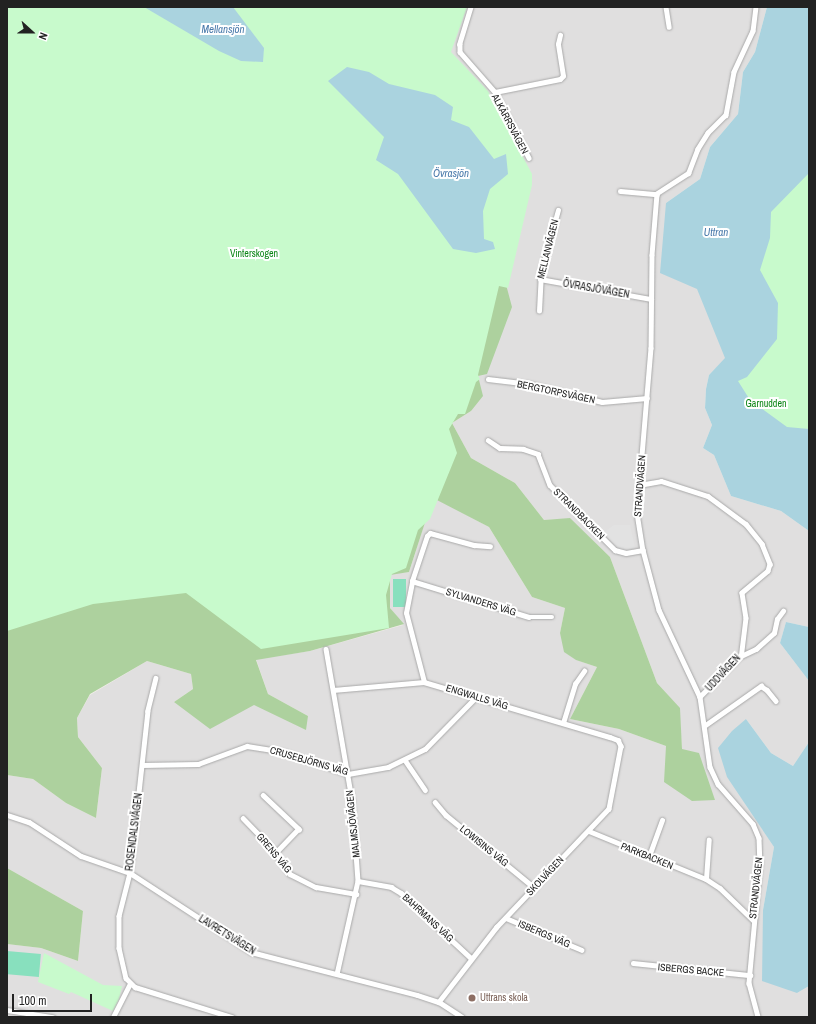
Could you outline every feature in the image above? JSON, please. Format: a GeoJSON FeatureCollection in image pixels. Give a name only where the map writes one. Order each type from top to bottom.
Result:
{"type":"FeatureCollection","features":[{"type":"Feature","properties":{"kind":"street","name":"ALKÄRRSVÄGEN"},"geometry":{"type":"LineString","coordinates":[[471,7],[460,49],[462,55],[494,92],[529,158]]}},
{"type":"Feature","properties":{"kind":"street"},"geometry":{"type":"LineString","coordinates":[[666,7],[669,27]]}},
{"type":"Feature","properties":{"kind":"street"},"geometry":{"type":"LineString","coordinates":[[620,191],[657,194],[689,173],[698,149],[708,133],[726,115],[734,72],[753,32],[756,7]]}},
{"type":"Feature","properties":{"kind":"street"},"geometry":{"type":"LineString","coordinates":[[494,92],[560,79],[563,76],[558,44],[560,35]]}},
{"type":"Feature","properties":{"kind":"street","name":"STRANDVÄGEN"},"geometry":{"type":"LineString","coordinates":[[657,194],[652,255],[647,398],[637,521],[659,610],[700,697],[710,768],[718,784],[753,824],[758,838],[760,864],[753,920],[750,975],[758,1017]]}},
{"type":"Feature","properties":{"kind":"street","name":"MELLANVÄGEN"},"geometry":{"type":"LineString","coordinates":[[539,311],[540,279],[558,210]]}},
{"type":"Feature","properties":{"kind":"street","name":"ÖVRASJÖVÄGEN"},"geometry":{"type":"LineString","coordinates":[[540,279],[651,299]]}},
{"type":"Feature","properties":{"kind":"street","name":"BERGTORPSVÄGEN"},"geometry":{"type":"LineString","coordinates":[[488,380],[530,384],[602,402],[647,398]]}},
{"type":"Feature","properties":{"kind":"street","name":"STRANDBACKEN"},"geometry":{"type":"LineString","coordinates":[[488,440],[500,448],[523,449],[538,454],[550,485],[615,550],[626,553],[643,550]]}},
{"type":"Feature","properties":{"kind":"street","name":"UDDVÄGEN"},"geometry":{"type":"LineString","coordinates":[[639,485],[661,481],[708,496],[741,519],[762,544],[770,564],[768,571],[742,593],[746,618],[741,656],[700,697]]}},
{"type":"Feature","properties":{"kind":"street"},"geometry":{"type":"LineString","coordinates":[[424,682],[406,613],[412,581],[426,536],[430,533],[474,545],[490,546]]}},
{"type":"Feature","properties":{"kind":"street","name":"SYLVANDERS VÄG"},"geometry":{"type":"LineString","coordinates":[[412,581],[529,617],[552,617]]}},
{"type":"Feature","properties":{"kind":"street"},"geometry":{"type":"LineString","coordinates":[[741,656],[756,649],[774,633],[777,619],[783,611]]}},
{"type":"Feature","properties":{"kind":"street","name":"MALMSJÖVÄGEN"},"geometry":{"type":"LineString","coordinates":[[326,649],[348,774],[358,881],[337,974]]}},
{"type":"Feature","properties":{"kind":"street"},"geometry":{"type":"LineString","coordinates":[[563,723],[575,684],[584,671]]}},
{"type":"Feature","properties":{"kind":"street","name":"ROSENDALSVÄGEN"},"geometry":{"type":"LineString","coordinates":[[130,984],[126,978],[118,935],[119,916],[130,873],[148,711],[156,678]]}},
{"type":"Feature","properties":{"kind":"street","name":"ENGWALLS VÄG"},"geometry":{"type":"LineString","coordinates":[[333,690],[424,682],[618,740]]}},
{"type":"Feature","properties":{"kind":"street"},"geometry":{"type":"LineString","coordinates":[[704,726],[760,686],[768,690],[776,702]]}},
{"type":"Feature","properties":{"kind":"street","name":"CRUSEBJÖRNS VÄG"},"geometry":{"type":"LineString","coordinates":[[142,765],[198,764],[241,746],[254,746],[284,752],[348,774],[388,767],[425,749],[439,737],[476,697]]}},
{"type":"Feature","properties":{"kind":"street","name":"SKOLVÄGEN"},"geometry":{"type":"LineString","coordinates":[[439,1002],[471,958],[506,918],[589,831],[611,805],[612,785],[622,750],[618,740]]}},
{"type":"Feature","properties":{"kind":"street"},"geometry":{"type":"LineString","coordinates":[[405,760],[425,790]]}},
{"type":"Feature","properties":{"kind":"street"},"geometry":{"type":"LineString","coordinates":[[263,795],[299,829],[276,853]]}},
{"type":"Feature","properties":{"kind":"street","name":"LOWISINS VÄG"},"geometry":{"type":"LineString","coordinates":[[435,802],[446,815],[535,888]]}},
{"type":"Feature","properties":{"kind":"street","name":"LAVRETSVÄGEN"},"geometry":{"type":"LineString","coordinates":[[7,815],[29,822],[81,856],[130,873],[251,952],[439,1002],[462,1017]]}},
{"type":"Feature","properties":{"kind":"street","name":"GRENS VÄG"},"geometry":{"type":"LineString","coordinates":[[243,818],[276,853],[290,874],[307,883],[356,894]]}},
{"type":"Feature","properties":{"kind":"street"},"geometry":{"type":"LineString","coordinates":[[649,856],[662,820]]}},
{"type":"Feature","properties":{"kind":"street","name":"PARKBACKEN"},"geometry":{"type":"LineString","coordinates":[[589,831],[706,879],[720,888],[753,920]]}},
{"type":"Feature","properties":{"kind":"street"},"geometry":{"type":"LineString","coordinates":[[706,879],[709,840]]}},
{"type":"Feature","properties":{"kind":"street","name":"BAHRMANS VÄG"},"geometry":{"type":"LineString","coordinates":[[358,881],[390,887],[401,893],[471,958]]}},
{"type":"Feature","properties":{"kind":"street","name":"ISBERGS VÄG"},"geometry":{"type":"LineString","coordinates":[[506,918],[582,950]]}},
{"type":"Feature","properties":{"kind":"street","name":"ISBERGS BACKE"},"geometry":{"type":"LineString","coordinates":[[633,963],[750,975]]}},
{"type":"Feature","properties":{"kind":"street"},"geometry":{"type":"LineString","coordinates":[[113,1017],[130,984],[232,1017]]}},
{"type":"Feature","properties":{"kind":"street"},"geometry":{"type":"LineString","coordinates":[[7,1010],[52,1017]]}},
{"type":"Feature","properties":{"kind":"shaded area"},"geometry":{"type":"Polygon","coordinates":[[[459,7],[767,7],[755,52],[743,72],[738,114],[710,147],[700,179],[666,203],[726,358],[709,375],[706,389],[705,408],[712,425],[703,448],[714,455],[731,496],[781,511],[809,531],[809,627],[786,622],[780,643],[809,681],[809,742],[793,766],[771,753],[746,719],[752,813],[774,847],[763,910],[797,993],[809,986],[809,1017],[7,1017],[7,944],[41,948],[78,961],[83,911],[7,868],[7,775],[33,779],[66,803],[96,818],[102,768],[78,737],[77,718],[90,695],[147,661],[191,674],[193,689],[174,702],[254,705],[308,716],[268,694],[256,659],[310,651],[403,625],[390,608],[390,574],[409,572],[433,497],[489,527],[532,597],[565,608],[560,633],[577,660],[597,667],[570,719],[619,729],[666,746],[682,749],[679,708],[657,683],[610,557],[570,519],[544,520],[515,483],[471,458],[452,423],[471,411],[478,376],[435,95],[459,7]]]}},
{"type":"Feature","properties":{"kind":"shaded area"},"geometry":{"type":"Polygon","coordinates":[[[614,525],[630,525],[635,548],[622,551],[603,533],[614,525]]]}},
{"type":"Feature","properties":{"kind":"green space","name":"Vinterskogen"},"geometry":{"type":"Polygon","coordinates":[[[7,7],[447,62],[512,307],[487,374],[478,376],[483,396],[471,411],[452,423],[471,458],[515,483],[544,520],[570,518],[610,557],[657,683],[680,708],[682,749],[699,753],[715,800],[692,801],[664,782],[666,746],[619,729],[570,719],[597,667],[576,660],[564,652],[560,633],[565,608],[532,597],[489,527],[433,498],[409,572],[390,575],[390,608],[404,624],[310,651],[256,660],[268,694],[308,716],[306,730],[254,705],[210,729],[174,702],[193,689],[191,674],[147,661],[90,694],[77,718],[78,737],[102,768],[96,818],[66,803],[33,779],[7,775],[7,7]]]}},
{"type":"Feature","properties":{"kind":"green space","name":"Vinterskogen"},"geometry":{"type":"Polygon","coordinates":[[[7,7],[467,7],[451,52],[488,91],[532,174],[532,185],[508,288],[499,286],[478,375],[480,379],[476,382],[465,414],[458,414],[449,429],[457,453],[430,519],[418,530],[406,568],[392,574],[386,595],[389,628],[261,649],[186,593],[93,604],[7,631],[7,7]]]}},
{"type":"Feature","properties":{"kind":"green space","name":"Garnudden"},"geometry":{"type":"Polygon","coordinates":[[[809,13],[809,496],[729,379],[809,13]]]}},
{"type":"Feature","properties":{"kind":"green space"},"geometry":{"type":"Polygon","coordinates":[[[393,579],[406,579],[406,607],[393,607],[393,579]]]}},
{"type":"Feature","properties":{"kind":"green space"},"geometry":{"type":"Polygon","coordinates":[[[7,868],[83,911],[78,961],[41,948],[7,944],[7,868]]]}},
{"type":"Feature","properties":{"kind":"green space"},"geometry":{"type":"Polygon","coordinates":[[[7,951],[41,954],[39,977],[7,974],[7,951]]]}},
{"type":"Feature","properties":{"kind":"green space"},"geometry":{"type":"Polygon","coordinates":[[[44,953],[103,985],[122,986],[119,999],[113,1011],[71,992],[69,994],[38,982],[44,953]]]}},
{"type":"Feature","properties":{"kind":"water","name":"Mellansjön"},"geometry":{"type":"Polygon","coordinates":[[[144,7],[233,7],[264,48],[263,62],[241,61],[219,51],[144,7]]]}},
{"type":"Feature","properties":{"kind":"water","name":"Uttran"},"geometry":{"type":"Polygon","coordinates":[[[767,7],[809,7],[809,173],[771,212],[770,238],[760,270],[778,303],[777,339],[747,377],[738,381],[750,400],[787,427],[809,429],[809,531],[781,511],[731,496],[714,455],[703,448],[712,425],[705,408],[706,389],[709,375],[725,358],[697,289],[660,273],[666,203],[700,179],[710,147],[738,114],[743,72],[755,52],[767,7]]]}},
{"type":"Feature","properties":{"kind":"water","name":"Övrasjön"},"geometry":{"type":"Polygon","coordinates":[[[347,67],[369,72],[389,84],[435,95],[453,107],[451,120],[469,127],[494,159],[506,154],[508,174],[490,189],[483,211],[484,239],[493,242],[495,249],[476,253],[453,249],[398,174],[376,160],[384,137],[328,81],[347,67]]]}},
{"type":"Feature","properties":{"kind":"water"},"geometry":{"type":"Polygon","coordinates":[[[786,622],[809,627],[809,681],[780,643],[786,622]]]}},
{"type":"Feature","properties":{"kind":"water"},"geometry":{"type":"Polygon","coordinates":[[[746,719],[771,753],[793,766],[809,742],[809,986],[797,993],[762,981],[763,910],[774,847],[727,777],[718,748],[732,731],[746,719]]]}},
{"type":"Feature","properties":{"kind":"place","name":"Uttrans skola"},"geometry":{"type":"Point","coordinates":[472,998]}}]}
